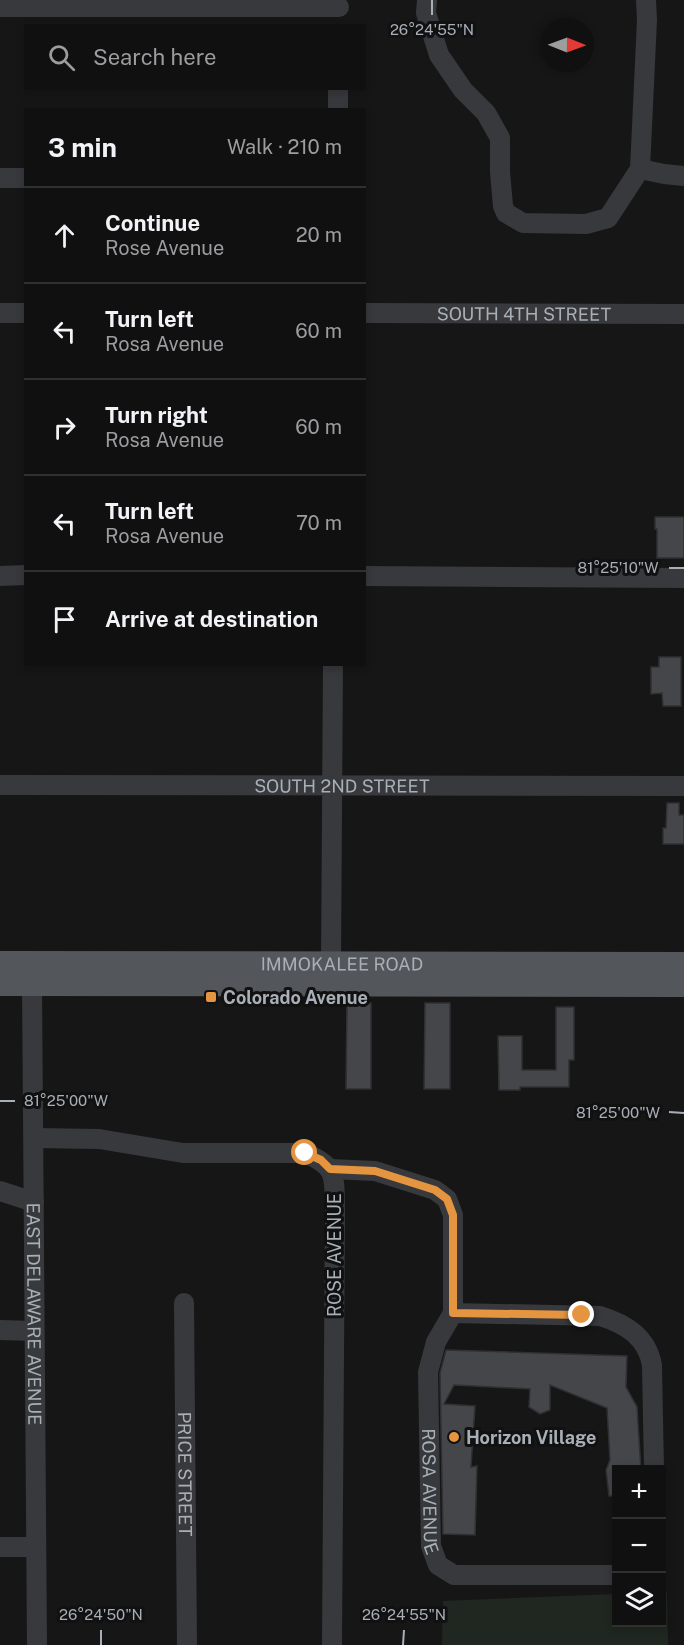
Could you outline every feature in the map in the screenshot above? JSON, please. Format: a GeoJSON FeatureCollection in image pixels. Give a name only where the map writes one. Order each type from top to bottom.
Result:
{"type":"FeatureCollection","features":[{"type":"Feature","properties":{"kind":"main road","name":"IMMOKALEE ROAD"},"geometry":{"type":"LineString","coordinates":[[0,963],[33,974]]}},
{"type":"Feature","properties":{"kind":"main road","name":"IMMOKALEE ROAD"},"geometry":{"type":"LineString","coordinates":[[0,984],[33,974],[331,974],[684,964]]}},
{"type":"Feature","properties":{"kind":"main road","name":"IMMOKALEE ROAD"},"geometry":{"type":"LineString","coordinates":[[331,974],[684,985]]}},
{"type":"Feature","properties":{"kind":"street"},"geometry":{"type":"LineString","coordinates":[[427,0],[426,13],[439,56],[463,90],[486,113],[500,138],[500,172],[503,206],[506,213],[523,223],[586,224],[608,218],[640,169],[646,0]]}},
{"type":"Feature","properties":{"kind":"street"},"geometry":{"type":"LineString","coordinates":[[0,7],[339,11]]}},
{"type":"Feature","properties":{"kind":"street"},"geometry":{"type":"LineString","coordinates":[[338,90],[338,108]]}},
{"type":"Feature","properties":{"kind":"street"},"geometry":{"type":"LineString","coordinates":[[640,169],[684,176]]}},
{"type":"Feature","properties":{"kind":"street"},"geometry":{"type":"LineString","coordinates":[[0,178],[24,178]]}},
{"type":"Feature","properties":{"kind":"street"},"geometry":{"type":"LineString","coordinates":[[0,313],[24,313]]}},
{"type":"Feature","properties":{"kind":"street","name":"SOUTH 4TH STREET"},"geometry":{"type":"LineString","coordinates":[[366,313],[684,314]]}},
{"type":"Feature","properties":{"kind":"street"},"geometry":{"type":"LineString","coordinates":[[0,576],[24,575]]}},
{"type":"Feature","properties":{"kind":"street"},"geometry":{"type":"LineString","coordinates":[[366,576],[684,578]]}},
{"type":"Feature","properties":{"kind":"street"},"geometry":{"type":"LineString","coordinates":[[331,974],[333,666]]}},
{"type":"Feature","properties":{"kind":"street","name":"SOUTH 2ND STREET"},"geometry":{"type":"LineString","coordinates":[[0,785],[684,786]]}},
{"type":"Feature","properties":{"kind":"street","name":"EAST DELAWARE AVENUE"},"geometry":{"type":"LineString","coordinates":[[33,974],[37,1645]]}},
{"type":"Feature","properties":{"kind":"street","name":"ROSE AVENUE"},"geometry":{"type":"LineString","coordinates":[[34,1138],[99,1139],[177,1153],[305,1153],[321,1160],[330,1169],[334,1180],[335,1210],[332,1645]]}},
{"type":"Feature","properties":{"kind":"street"},"geometry":{"type":"LineString","coordinates":[[330,1169],[375,1171],[435,1190],[447,1199],[453,1215],[453,1313],[600,1317],[619,1322],[637,1335],[650,1355],[652,1365],[654,1465]]}},
{"type":"Feature","properties":{"kind":"street"},"geometry":{"type":"LineString","coordinates":[[0,1191],[34,1202]]}},
{"type":"Feature","properties":{"kind":"street","name":"PRICE STREET"},"geometry":{"type":"LineString","coordinates":[[184,1303],[187,1645]]}},
{"type":"Feature","properties":{"kind":"street","name":"ROSA AVENUE"},"geometry":{"type":"LineString","coordinates":[[453,1313],[436,1342],[428,1372],[431,1546],[438,1565],[454,1575],[612,1575]]}},
{"type":"Feature","properties":{"kind":"street"},"geometry":{"type":"LineString","coordinates":[[0,1330],[34,1331]]}},
{"type":"Feature","properties":{"kind":"street"},"geometry":{"type":"LineString","coordinates":[[0,1547],[36,1547]]}},
{"type":"Feature","properties":{"kind":"shaded area"},"geometry":{"type":"Polygon","coordinates":[[[667,1592],[668,1645],[442,1645],[443,1601],[612,1594],[612,1627],[666,1627],[667,1592]]]}},
{"type":"Feature","properties":{"kind":"building"},"geometry":{"type":"Polygon","coordinates":[[[655,517],[684,517],[684,558],[657,558],[655,517]]]}},
{"type":"Feature","properties":{"kind":"building"},"geometry":{"type":"Polygon","coordinates":[[[659,657],[681,657],[681,706],[663,706],[662,693],[651,694],[651,667],[659,667],[659,657]]]}},
{"type":"Feature","properties":{"kind":"building"},"geometry":{"type":"Polygon","coordinates":[[[667,803],[679,803],[679,815],[684,815],[684,844],[663,844],[667,803]]]}},
{"type":"Feature","properties":{"kind":"building"},"geometry":{"type":"Polygon","coordinates":[[[347,1002],[371,1003],[371,1089],[346,1089],[347,1002]]]}},
{"type":"Feature","properties":{"kind":"building"},"geometry":{"type":"Polygon","coordinates":[[[425,1003],[450,1003],[450,1089],[424,1089],[425,1003]]]}},
{"type":"Feature","properties":{"kind":"building"},"geometry":{"type":"Polygon","coordinates":[[[556,1007],[574,1007],[574,1060],[569,1060],[569,1087],[520,1087],[520,1090],[499,1090],[498,1036],[522,1036],[522,1070],[556,1070],[556,1007]]]}},
{"type":"Feature","properties":{"kind":"building","name":"Horizon Village"},"geometry":{"type":"Polygon","coordinates":[[[446,1350],[627,1356],[626,1387],[637,1407],[641,1465],[612,1465],[612,1496],[609,1496],[606,1470],[610,1460],[607,1408],[550,1385],[550,1410],[540,1414],[529,1407],[530,1389],[454,1385],[444,1404],[475,1406],[471,1467],[477,1466],[475,1535],[443,1534],[440,1373],[446,1350]]]}},
{"type":"Feature","properties":{"kind":"place","name":"Colorado Avenue"},"geometry":{"type":"Point","coordinates":[211,997]}},
{"type":"Feature","properties":{"kind":"place","name":"Horizon Village"},"geometry":{"type":"Point","coordinates":[454,1437]}},
{"type":"Feature","properties":{"kind":"route"},"geometry":{"type":"LineString","coordinates":[[305,1153],[321,1160],[330,1169],[375,1171],[435,1190],[447,1199],[453,1215],[453,1313],[582,1315]]}}]}
